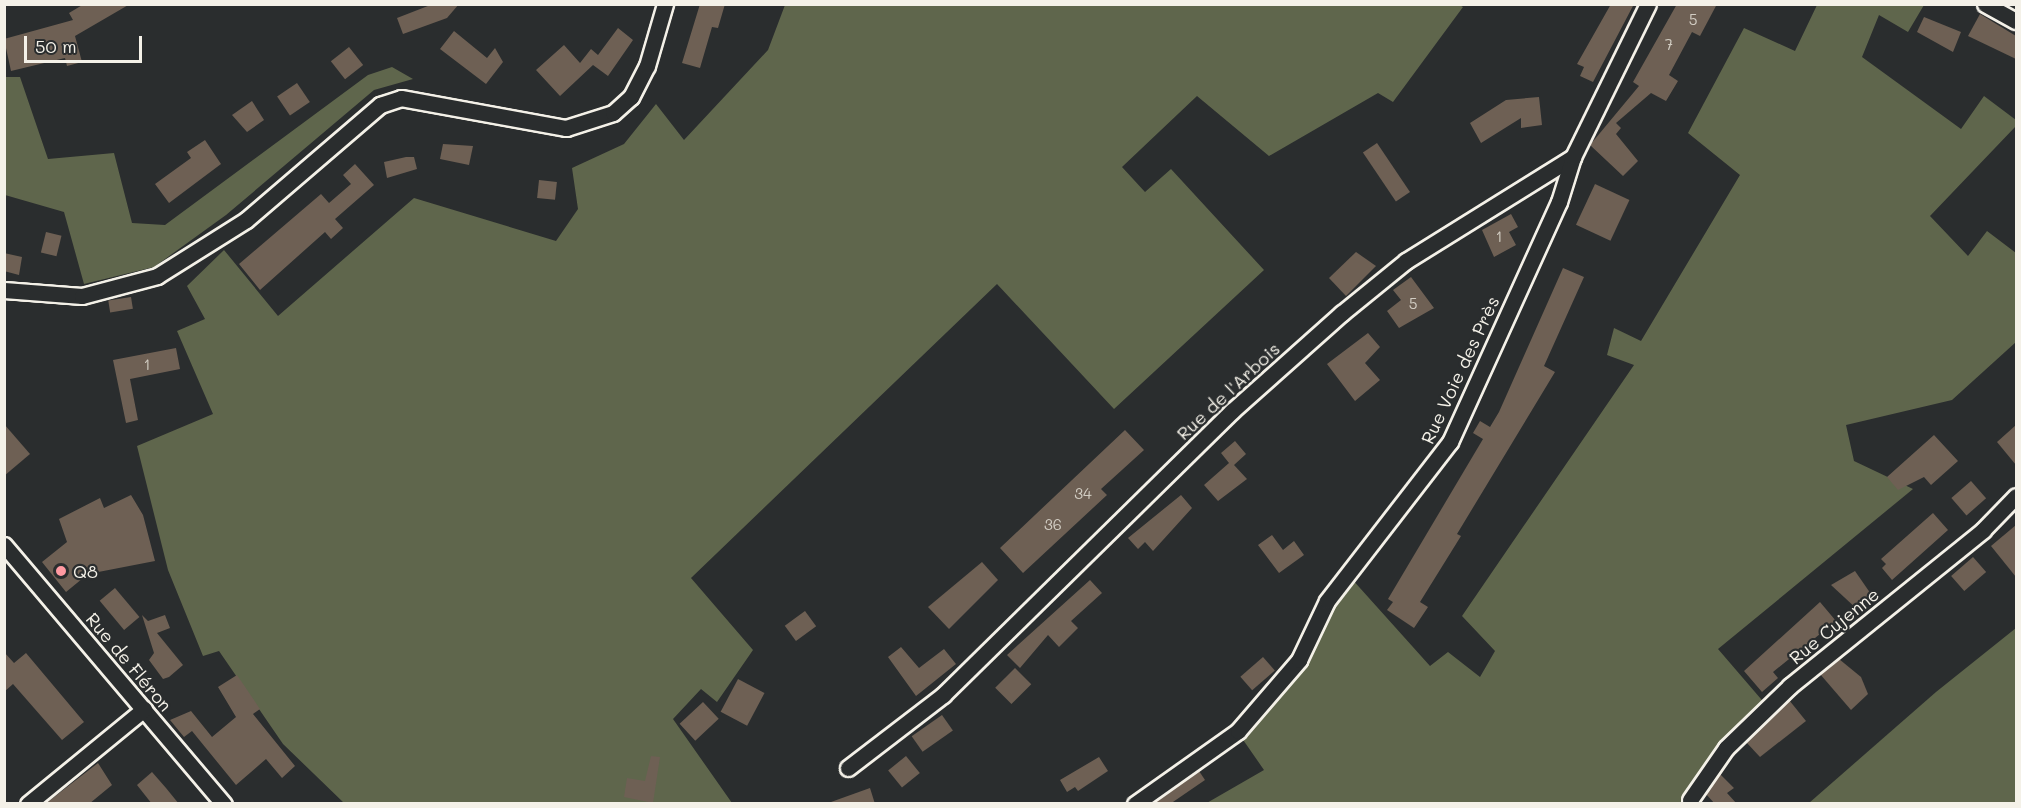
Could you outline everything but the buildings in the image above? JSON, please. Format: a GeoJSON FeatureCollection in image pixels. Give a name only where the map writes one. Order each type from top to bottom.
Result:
{"type":"FeatureCollection","features":[{"type":"Feature","properties":{"kind":"street"},"geometry":{"type":"LineString","coordinates":[[4,290],[82,296],[157,276],[246,220],[380,105],[401,98],[426,100],[567,128],[613,113],[631,97],[647,66],[665,4]]}},
{"type":"Feature","properties":{"kind":"street","name":"Rue Voie des Près"},"geometry":{"type":"LineString","coordinates":[[1135,804],[1238,731],[1299,660],[1327,601],[1436,464],[1450,442],[1555,212],[1574,157],[1648,4]]}},
{"type":"Feature","properties":{"kind":"street"},"geometry":{"type":"LineString","coordinates":[[1985,4],[2016,21]]}},
{"type":"Feature","properties":{"kind":"street","name":"Rue de l'Arbois"},"geometry":{"type":"LineString","coordinates":[[848,768],[943,695],[1226,418],[1342,313],[1406,261],[1574,157]]}},
{"type":"Feature","properties":{"kind":"street","name":"Rue Cujenne"},"geometry":{"type":"LineString","coordinates":[[1690,800],[1726,748],[1790,686],[1983,530],[2016,496]]}},
{"type":"Feature","properties":{"kind":"street","name":"Rue de Fléron"},"geometry":{"type":"LineString","coordinates":[[4,545],[224,804]]}},
{"type":"Feature","properties":{"kind":"street"},"geometry":{"type":"LineString","coordinates":[[28,804],[144,709]]}},
{"type":"Feature","properties":{"kind":"green space"},"geometry":{"type":"Polygon","coordinates":[[[1458,4],[1463,7],[1393,102],[1378,93],[1269,156],[1197,96],[1122,167],[1145,192],[1171,169],[1264,270],[1114,409],[997,284],[691,578],[753,650],[717,702],[701,689],[673,719],[732,803],[344,803],[283,744],[219,651],[203,656],[168,570],[137,446],[213,414],[177,331],[205,319],[187,286],[224,250],[278,316],[414,198],[556,241],[578,209],[572,168],[624,144],[656,104],[684,140],[768,50],[785,5],[1458,4]]]}},
{"type":"Feature","properties":{"kind":"green space"},"geometry":{"type":"Polygon","coordinates":[[[1817,5],[1924,5],[1908,32],[1879,15],[1862,57],[1961,129],[1984,96],[2016,120],[2016,126],[1930,216],[1968,256],[1987,231],[2016,253],[2016,342],[1952,400],[1846,425],[1854,461],[1913,489],[1718,649],[1767,706],[1680,803],[1205,804],[1264,770],[1239,734],[1351,578],[1430,666],[1448,652],[1480,677],[1495,651],[1462,616],[1634,365],[1607,355],[1614,328],[1641,341],[1740,175],[1688,133],[1744,28],[1795,51],[1817,5]]]}},
{"type":"Feature","properties":{"kind":"green space"},"geometry":{"type":"Polygon","coordinates":[[[392,67],[413,79],[374,90],[226,215],[154,267],[84,284],[64,212],[5,195],[5,77],[20,77],[48,159],[114,153],[132,223],[165,225],[368,75],[392,67]]]}},
{"type":"Feature","properties":{"kind":"green space"},"geometry":{"type":"Polygon","coordinates":[[[2016,628],[2016,803],[1809,803],[1936,692],[2016,628]]]}},
{"type":"Feature","properties":{"kind":"place","name":"Q8"},"geometry":{"type":"Point","coordinates":[61,571]}}]}
